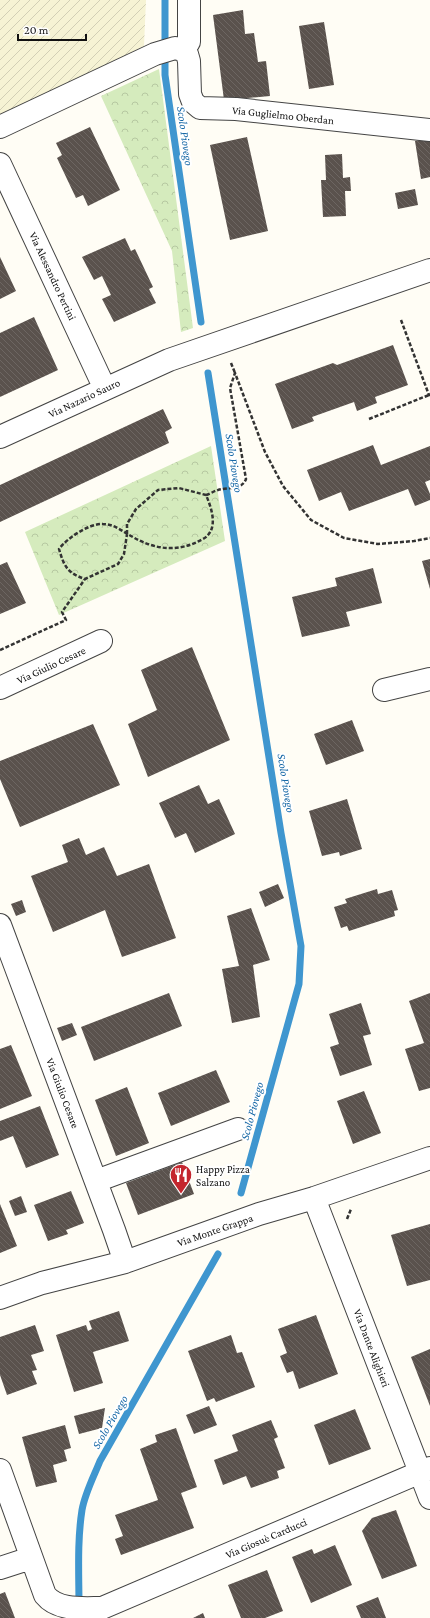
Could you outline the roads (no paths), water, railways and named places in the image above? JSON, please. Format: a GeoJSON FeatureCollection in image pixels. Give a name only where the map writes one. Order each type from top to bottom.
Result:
{"type":"FeatureCollection","features":[{"type":"Feature","properties":{"kind":"street"},"geometry":{"type":"LineString","coordinates":[[0,127],[189,42],[189,0]]}},
{"type":"Feature","properties":{"kind":"street","name":"Via Guglielmo Oberdan"},"geometry":{"type":"LineString","coordinates":[[171,51],[187,54],[189,61],[190,94],[193,102],[200,108],[236,109],[430,130]]}},
{"type":"Feature","properties":{"kind":"street","name":"Via Alessandro Pertini"},"geometry":{"type":"LineString","coordinates":[[0,164],[105,389]]}},
{"type":"Feature","properties":{"kind":"street","name":"Via Nazario Sauro"},"geometry":{"type":"LineString","coordinates":[[0,437],[169,360],[430,270]]}},
{"type":"Feature","properties":{"kind":"street","name":"Via Giulio Cesare"},"geometry":{"type":"LineString","coordinates":[[0,688],[101,641]]}},
{"type":"Feature","properties":{"kind":"street"},"geometry":{"type":"LineString","coordinates":[[384,690],[430,679]]}},
{"type":"Feature","properties":{"kind":"street","name":"Via Giulio Cesare"},"geometry":{"type":"LineString","coordinates":[[0,925],[125,1262]]}},
{"type":"Feature","properties":{"kind":"street"},"geometry":{"type":"LineString","coordinates":[[96,1181],[238,1129]]}},
{"type":"Feature","properties":{"kind":"street","name":"Via Monte Grappa"},"geometry":{"type":"LineString","coordinates":[[0,1298],[42,1283],[125,1262],[259,1214],[314,1198],[430,1158]]}},
{"type":"Feature","properties":{"kind":"street","name":"Via Dante Alighieri"},"geometry":{"type":"LineString","coordinates":[[314,1198],[425,1470],[430,1498]]}},
{"type":"Feature","properties":{"kind":"street"},"geometry":{"type":"LineString","coordinates":[[0,1470],[45,1595],[60,1610],[99,1611]]}},
{"type":"Feature","properties":{"kind":"street","name":"Via Giosuè Carducci"},"geometry":{"type":"LineString","coordinates":[[99,1611],[425,1470]]}},
{"type":"Feature","properties":{"kind":"street"},"geometry":{"type":"LineString","coordinates":[[0,1568],[31,1558]]}},
{"type":"Feature","properties":{"kind":"waterway","name":"Scolo Piovego"},"geometry":{"type":"LineString","coordinates":[[165,0],[165,75],[201,322]]}},
{"type":"Feature","properties":{"kind":"waterway","name":"Scolo Piovego"},"geometry":{"type":"LineString","coordinates":[[208,373],[281,833],[301,946],[299,984],[241,1193]]}},
{"type":"Feature","properties":{"kind":"waterway","name":"Scolo Piovego"},"geometry":{"type":"LineString","coordinates":[[79,1607],[79,1534],[85,1497],[100,1461],[218,1254]]}},
{"type":"Feature","properties":{"kind":"place","name":"Happy Pizza Salzano"},"geometry":{"type":"Point","coordinates":[181,1194]}}]}
